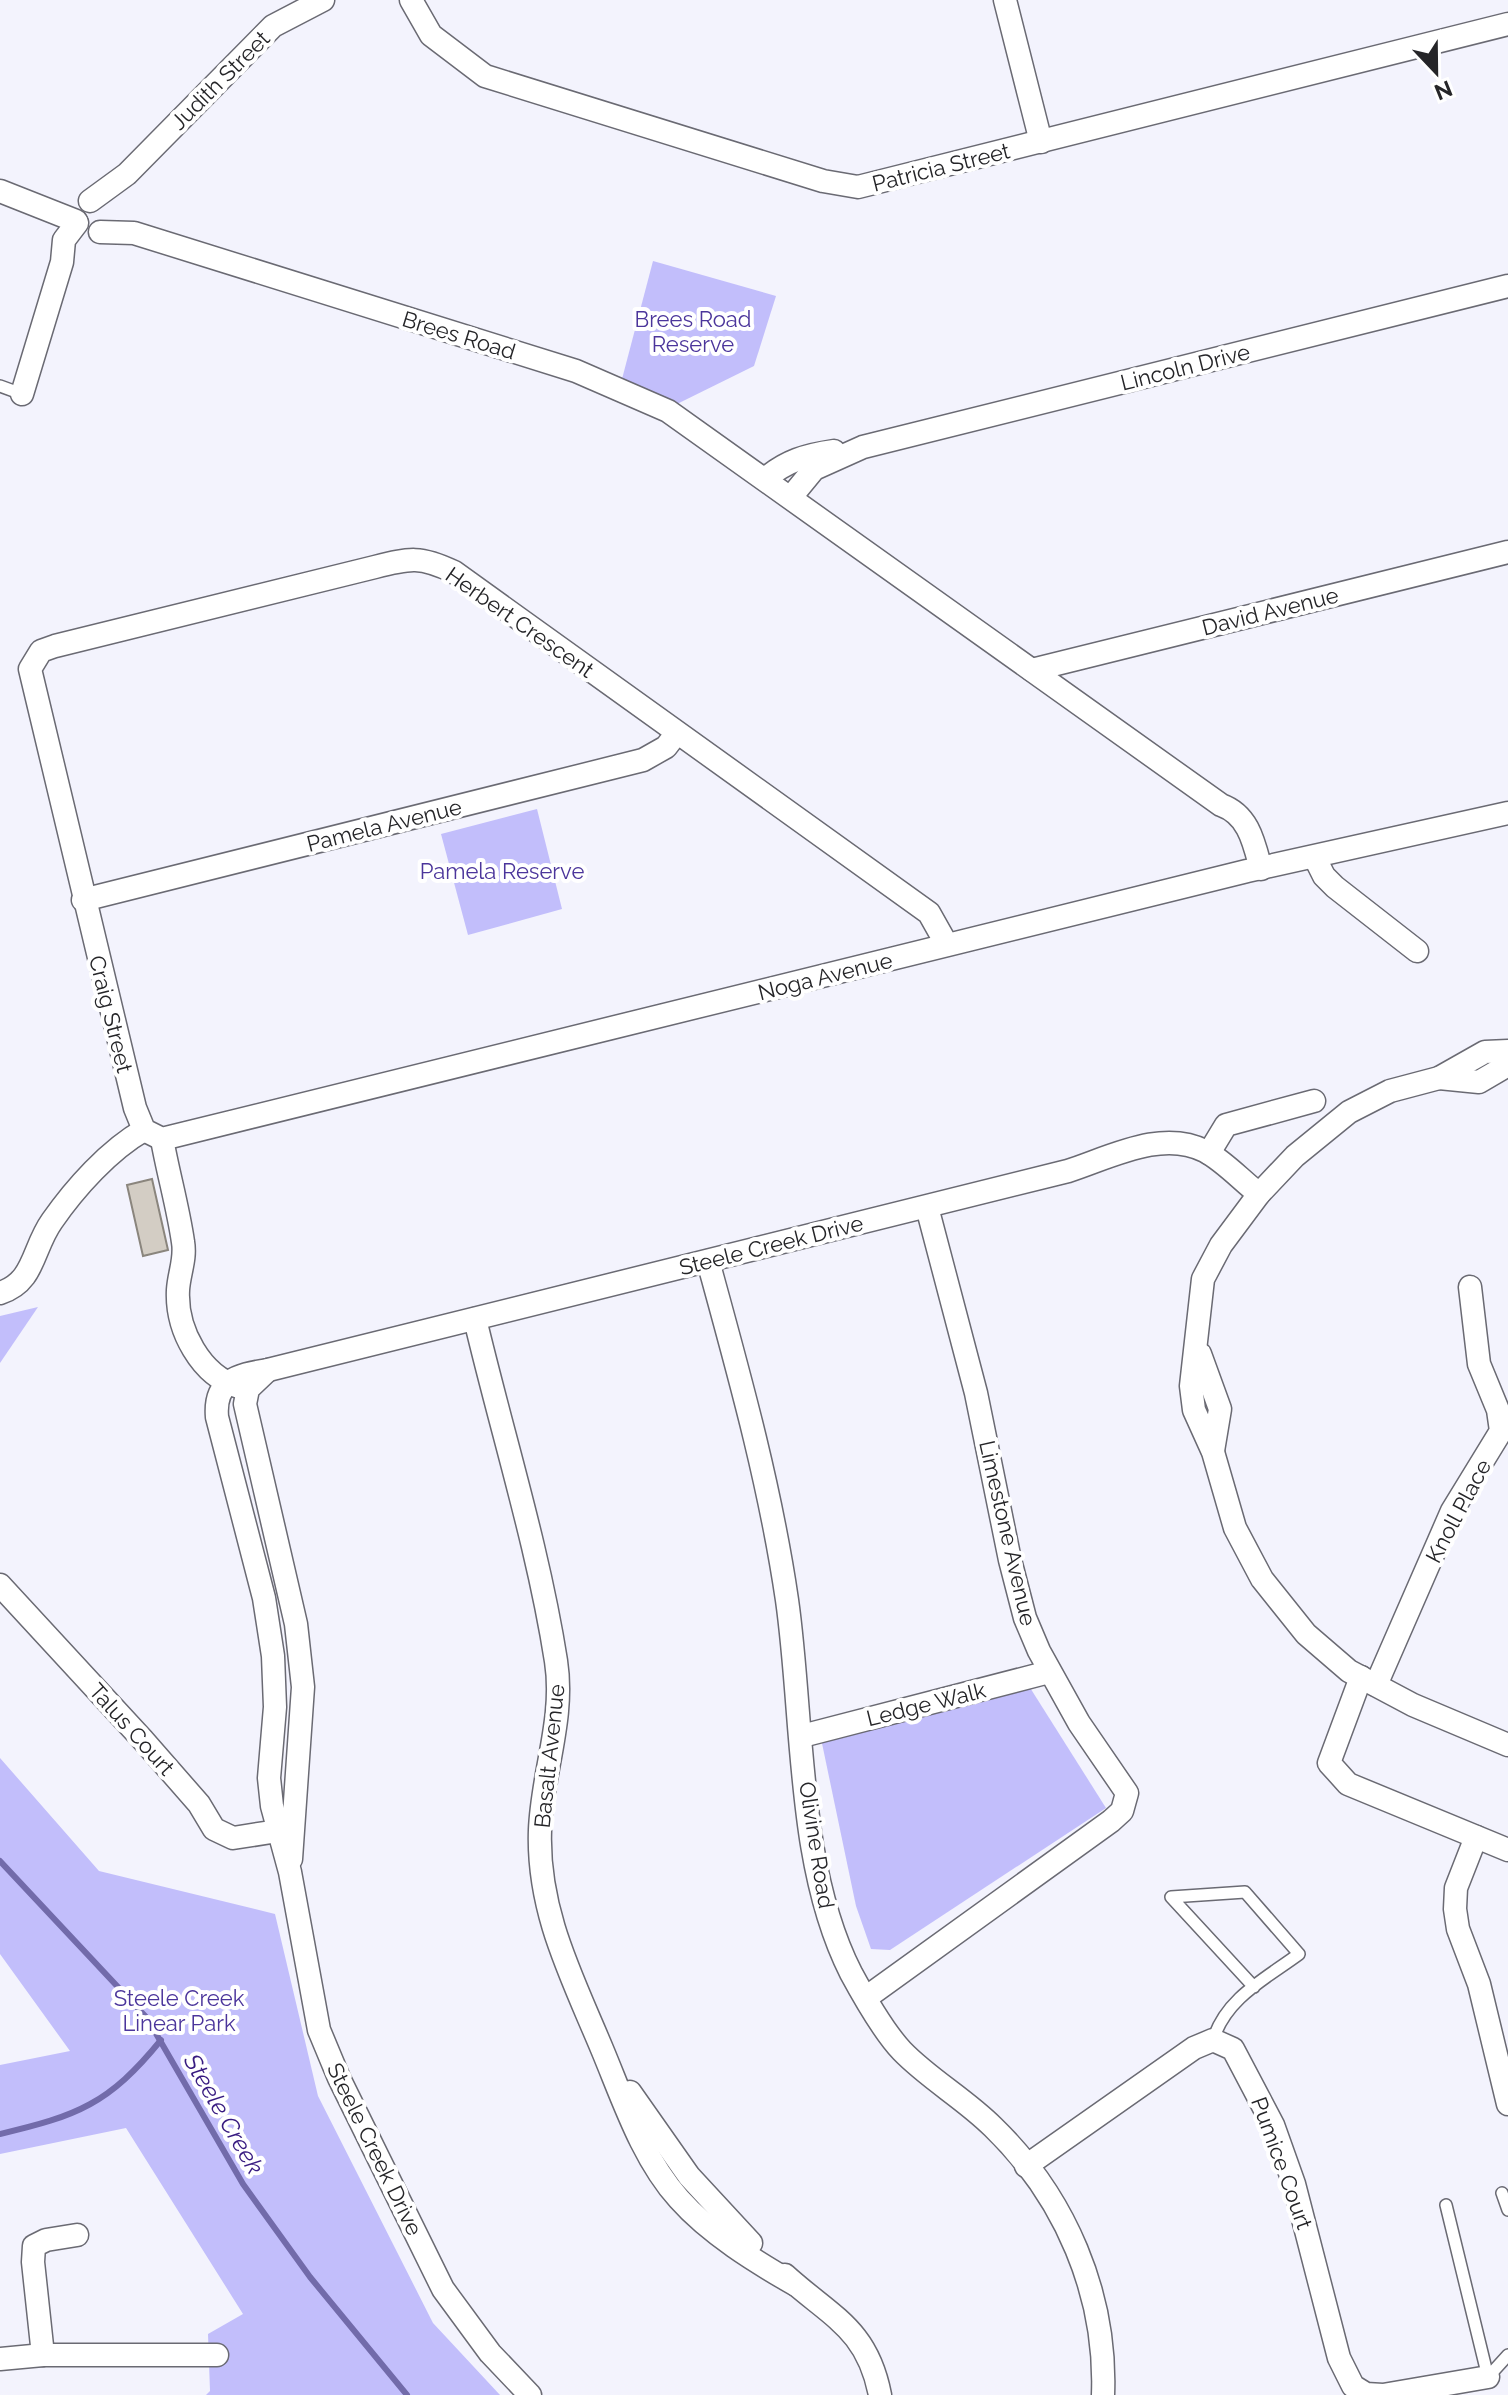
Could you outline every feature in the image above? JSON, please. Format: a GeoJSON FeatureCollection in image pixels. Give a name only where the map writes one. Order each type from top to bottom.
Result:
{"type":"FeatureCollection","features":[{"type":"Feature","properties":{"kind":"street","name":"Judith Street"},"geometry":{"type":"LineString","coordinates":[[22,394],[62,262],[91,217],[127,174],[273,26],[323,0]]}},
{"type":"Feature","properties":{"kind":"street","name":"Patricia Street"},"geometry":{"type":"LineString","coordinates":[[411,0],[431,35],[485,76],[841,186],[870,185],[1508,24]]}},
{"type":"Feature","properties":{"kind":"street"},"geometry":{"type":"LineString","coordinates":[[1005,0],[1041,142]]}},
{"type":"Feature","properties":{"kind":"street","name":"Brees Road"},"geometry":{"type":"LineString","coordinates":[[0,191],[91,217],[596,378],[668,411],[765,479]]}},
{"type":"Feature","properties":{"kind":"street","name":"Lincoln Drive"},"geometry":{"type":"LineString","coordinates":[[765,479],[782,465],[801,457],[863,447],[1508,286]]}},
{"type":"Feature","properties":{"kind":"street","name":"Lincoln Drive"},"geometry":{"type":"LineString","coordinates":[[791,497],[814,469],[863,447]]}},
{"type":"Feature","properties":{"kind":"street"},"geometry":{"type":"LineString","coordinates":[[765,479],[1221,805],[1240,815],[1252,838],[1254,870]]}},
{"type":"Feature","properties":{"kind":"street","name":"David Avenue"},"geometry":{"type":"LineString","coordinates":[[1032,670],[1508,552]]}},
{"type":"Feature","properties":{"kind":"street","name":"Herbert Crescent"},"geometry":{"type":"LineString","coordinates":[[29,677],[35,658],[55,646],[385,564],[420,559],[454,572],[929,913],[947,945]]}},
{"type":"Feature","properties":{"kind":"street","name":"Craig Street"},"geometry":{"type":"LineString","coordinates":[[29,677],[135,1108],[153,1135],[183,1238],[185,1256],[178,1293],[182,1316],[201,1365],[225,1383]]}},
{"type":"Feature","properties":{"kind":"street","name":"Pamela Avenue"},"geometry":{"type":"LineString","coordinates":[[83,900],[643,760],[666,747],[676,734]]}},
{"type":"Feature","properties":{"kind":"street","name":"Noga Avenue"},"geometry":{"type":"LineString","coordinates":[[153,1135],[1254,870],[1508,813]]}},
{"type":"Feature","properties":{"kind":"street"},"geometry":{"type":"LineString","coordinates":[[1315,858],[1324,876],[1335,887],[1417,951]]}},
{"type":"Feature","properties":{"kind":"street"},"geometry":{"type":"LineString","coordinates":[[1508,1051],[1485,1052],[1439,1078],[1390,1091],[1349,1112],[1295,1156],[1259,1194],[1221,1245],[1203,1279],[1192,1399],[1213,1452],[1235,1528],[1262,1579],[1306,1634],[1369,1681],[1508,1745]]}},
{"type":"Feature","properties":{"kind":"street"},"geometry":{"type":"LineString","coordinates":[[1439,1078],[1479,1082],[1508,1065]]}},
{"type":"Feature","properties":{"kind":"street"},"geometry":{"type":"LineString","coordinates":[[1209,1153],[1226,1125],[1314,1101]]}},
{"type":"Feature","properties":{"kind":"street"},"geometry":{"type":"LineString","coordinates":[[0,1293],[16,1288],[25,1280],[47,1229],[88,1179],[127,1140],[153,1135]]}},
{"type":"Feature","properties":{"kind":"street","name":"Steele Creek Drive"},"geometry":{"type":"LineString","coordinates":[[530,2395],[490,2353],[443,2289],[339,2078],[319,2030],[269,1778],[275,1707],[273,1656],[264,1598],[217,1417],[216,1403],[225,1383],[237,1375],[268,1370],[1068,1171],[1139,1147],[1182,1141],[1209,1153],[1259,1194]]}},
{"type":"Feature","properties":{"kind":"street","name":"Limestone Avenue"},"geometry":{"type":"LineString","coordinates":[[867,1997],[1122,1811],[1127,1793],[1122,1781],[1079,1723],[1049,1672],[1017,1592],[976,1393],[927,1207]]}},
{"type":"Feature","properties":{"kind":"street","name":"Olivine Road"},"geometry":{"type":"LineString","coordinates":[[708,1261],[769,1485],[787,1603],[809,1811],[825,1908],[851,1973],[901,2050],[994,2127],[1052,2198],[1073,2239],[1089,2283],[1099,2325],[1103,2395]]}},
{"type":"Feature","properties":{"kind":"street","name":"Knoll Place"},"geometry":{"type":"LineString","coordinates":[[1470,1287],[1479,1364],[1498,1410],[1501,1431],[1452,1511],[1329,1763],[1348,1784],[1476,1837]]}},
{"type":"Feature","properties":{"kind":"street","name":"Basalt Avenue"},"geometry":{"type":"LineString","coordinates":[[475,1319],[513,1467],[556,1663],[556,1728],[540,1829],[546,1903],[556,1944],[601,2048],[689,2176],[716,2209],[862,2342],[876,2373],[880,2395]]}},
{"type":"Feature","properties":{"kind":"street","name":"Steele Creek Drive"},"geometry":{"type":"LineString","coordinates":[[268,1370],[248,1389],[247,1424],[296,1624],[303,1687],[290,1872]]}},
{"type":"Feature","properties":{"kind":"street"},"geometry":{"type":"LineString","coordinates":[[225,1383],[248,1389]]}},
{"type":"Feature","properties":{"kind":"street","name":"Talus Court"},"geometry":{"type":"LineString","coordinates":[[0,1585],[143,1740],[199,1804],[214,1829],[233,1838],[278,1831]]}},
{"type":"Feature","properties":{"kind":"street","name":"Ledge Walk"},"geometry":{"type":"LineString","coordinates":[[802,1736],[1049,1672]]}},
{"type":"Feature","properties":{"kind":"street"},"geometry":{"type":"LineString","coordinates":[[1508,1850],[1476,1837],[1456,1888],[1455,1909],[1458,1929],[1479,1984],[1508,2104]]}},
{"type":"Feature","properties":{"kind":"street"},"geometry":{"type":"LineString","coordinates":[[1026,2166],[1176,2059],[1213,2040]]}},
{"type":"Feature","properties":{"kind":"street","name":"Pumice Court"},"geometry":{"type":"LineString","coordinates":[[1213,2040],[1225,2042],[1241,2057],[1273,2125],[1294,2184],[1339,2358],[1353,2386],[1366,2394],[1383,2395],[1488,2377]]}},
{"type":"Feature","properties":{"kind":"street"},"geometry":{"type":"LineString","coordinates":[[43,2355],[34,2246],[46,2240],[77,2235]]}},
{"type":"Feature","properties":{"kind":"street"},"geometry":{"type":"LineString","coordinates":[[0,2359],[43,2355],[217,2355]]}},
{"type":"Feature","properties":{"kind":"lane"},"geometry":{"type":"LineString","coordinates":[[0,386],[22,394]]}},
{"type":"Feature","properties":{"kind":"lane"},"geometry":{"type":"LineString","coordinates":[[1213,2040],[1219,2019],[1229,2005],[1254,1987],[1299,1954],[1245,1892],[1171,1897],[1254,1987]]}},
{"type":"Feature","properties":{"kind":"lane"},"geometry":{"type":"LineString","coordinates":[[1502,2193],[1508,2210]]}},
{"type":"Feature","properties":{"kind":"lane"},"geometry":{"type":"LineString","coordinates":[[1446,2205],[1488,2377]]}},
{"type":"Feature","properties":{"kind":"lane"},"geometry":{"type":"LineString","coordinates":[[1488,2377],[1508,2355]]}},
{"type":"Feature","properties":{"kind":"green space","name":"Brees Road Reserve"},"geometry":{"type":"Polygon","coordinates":[[[653,261],[776,296],[754,366],[677,404],[622,379],[653,261]]]}},
{"type":"Feature","properties":{"kind":"green space","name":"Pamela Reserve"},"geometry":{"type":"Polygon","coordinates":[[[537,809],[562,909],[468,935],[441,834],[537,809]]]}},
{"type":"Feature","properties":{"kind":"green space"},"geometry":{"type":"Polygon","coordinates":[[[38,1307],[0,1363],[0,1316],[38,1307]]]}},
{"type":"Feature","properties":{"kind":"green space"},"geometry":{"type":"Polygon","coordinates":[[[1022,1675],[1106,1808],[890,1950],[871,1949],[856,1906],[819,1729],[1022,1675]]]}},
{"type":"Feature","properties":{"kind":"green space","name":"Steele Creek Linear Park"},"geometry":{"type":"Polygon","coordinates":[[[0,1758],[99,1871],[275,1914],[318,2096],[433,2323],[500,2395],[206,2395],[210,2391],[208,2334],[243,2314],[126,2128],[0,2154],[0,2065],[70,2051],[0,1954],[0,1758]]]}},
{"type":"Feature","properties":{"kind":"building"},"geometry":{"type":"Polygon","coordinates":[[[152,1179],[168,1250],[143,1256],[127,1185],[152,1179]]]}},
{"type":"Feature","properties":{"kind":"waterway","name":"Steele Creek"},"geometry":{"type":"LineString","coordinates":[[0,1861],[147,2018],[243,2184],[310,2277],[407,2395]]}},
{"type":"Feature","properties":{"kind":"waterway"},"geometry":{"type":"LineString","coordinates":[[0,2134],[50,2121],[90,2104],[125,2079],[161,2040]]}}]}
